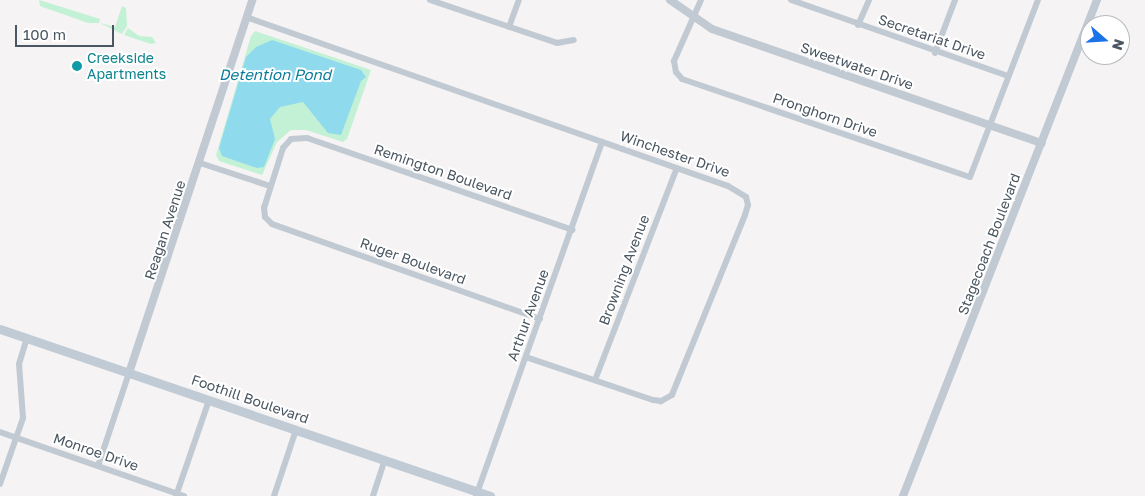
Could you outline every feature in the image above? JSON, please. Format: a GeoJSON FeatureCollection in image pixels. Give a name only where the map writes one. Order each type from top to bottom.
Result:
{"type":"FeatureCollection","features":[{"type":"Feature","properties":{"kind":"main road","name":"Foothill Boulevard"},"geometry":{"type":"LineString","coordinates":[[0,329],[385,460],[477,494],[490,496]]}},
{"type":"Feature","properties":{"kind":"street","name":"Reagan Avenue"},"geometry":{"type":"LineString","coordinates":[[98,466],[252,0]]}},
{"type":"Feature","properties":{"kind":"street"},"geometry":{"type":"LineString","coordinates":[[430,0],[557,42],[574,40]]}},
{"type":"Feature","properties":{"kind":"street"},"geometry":{"type":"LineString","coordinates":[[509,27],[518,0]]}},
{"type":"Feature","properties":{"kind":"street","name":"Sweetwater Drive"},"geometry":{"type":"LineString","coordinates":[[670,0],[693,18],[712,29],[1042,143]]}},
{"type":"Feature","properties":{"kind":"street"},"geometry":{"type":"LineString","coordinates":[[693,18],[702,0]]}},
{"type":"Feature","properties":{"kind":"street","name":"Secretariat Drive"},"geometry":{"type":"LineString","coordinates":[[791,0],[934,52],[1008,76]]}},
{"type":"Feature","properties":{"kind":"street"},"geometry":{"type":"LineString","coordinates":[[858,25],[869,0]]}},
{"type":"Feature","properties":{"kind":"street"},"geometry":{"type":"LineString","coordinates":[[934,52],[955,0]]}},
{"type":"Feature","properties":{"kind":"street"},"geometry":{"type":"LineString","coordinates":[[990,124],[1038,0]]}},
{"type":"Feature","properties":{"kind":"street","name":"Stagecoach Boulevard"},"geometry":{"type":"LineString","coordinates":[[903,496],[1097,0]]}},
{"type":"Feature","properties":{"kind":"street","name":"Winchester Drive"},"geometry":{"type":"LineString","coordinates":[[246,17],[740,191],[748,205],[742,224],[672,395],[661,401],[653,400],[526,357]]}},
{"type":"Feature","properties":{"kind":"street","name":"Pronghorn Drive"},"geometry":{"type":"LineString","coordinates":[[693,18],[674,61],[676,72],[682,79],[970,177],[990,124]]}},
{"type":"Feature","properties":{"kind":"street","name":"Remington Boulevard"},"geometry":{"type":"LineString","coordinates":[[270,186],[287,142],[300,136],[572,230]]}},
{"type":"Feature","properties":{"kind":"street","name":"Arthur Avenue"},"geometry":{"type":"LineString","coordinates":[[477,494],[602,142]]}},
{"type":"Feature","properties":{"kind":"street"},"geometry":{"type":"LineString","coordinates":[[200,162],[270,186]]}},
{"type":"Feature","properties":{"kind":"street","name":"Browning Avenue"},"geometry":{"type":"LineString","coordinates":[[595,380],[677,168]]}},
{"type":"Feature","properties":{"kind":"street","name":"Ruger Boulevard"},"geometry":{"type":"LineString","coordinates":[[270,186],[264,213],[268,221],[278,226],[540,319]]}},
{"type":"Feature","properties":{"kind":"street"},"geometry":{"type":"LineString","coordinates":[[0,484],[16,438],[24,404],[18,380],[19,364],[27,338]]}},
{"type":"Feature","properties":{"kind":"street"},"geometry":{"type":"LineString","coordinates":[[179,495],[209,400]]}},
{"type":"Feature","properties":{"kind":"street"},"geometry":{"type":"LineString","coordinates":[[274,496],[296,430]]}},
{"type":"Feature","properties":{"kind":"street","name":"Monroe Drive"},"geometry":{"type":"LineString","coordinates":[[0,432],[179,495]]}},
{"type":"Feature","properties":{"kind":"street"},"geometry":{"type":"LineString","coordinates":[[373,496],[385,460]]}},
{"type":"Feature","properties":{"kind":"green space"},"geometry":{"type":"Polygon","coordinates":[[[39,0],[100,19],[99,23],[88,23],[40,6],[39,0]]]}},
{"type":"Feature","properties":{"kind":"green space"},"geometry":{"type":"Polygon","coordinates":[[[122,6],[126,8],[127,26],[122,34],[100,23],[115,27],[122,6]]]}},
{"type":"Feature","properties":{"kind":"green space"},"geometry":{"type":"Polygon","coordinates":[[[128,28],[139,36],[152,37],[156,43],[151,44],[124,35],[128,28]]]}},
{"type":"Feature","properties":{"kind":"green space","name":"Detention Pond"},"geometry":{"type":"Polygon","coordinates":[[[255,31],[371,70],[347,139],[343,142],[306,130],[291,130],[277,142],[262,175],[219,161],[216,155],[251,36],[255,31]]]}},
{"type":"Feature","properties":{"kind":"water","name":"Detention Pond"},"geometry":{"type":"Polygon","coordinates":[[[272,40],[361,70],[366,77],[361,81],[341,135],[328,133],[303,102],[280,107],[270,119],[275,139],[264,167],[257,168],[222,156],[219,148],[246,57],[256,47],[272,40]]]}},
{"type":"Feature","properties":{"kind":"place","name":"Creekside Apartments"},"geometry":{"type":"Point","coordinates":[77,66]}}]}
